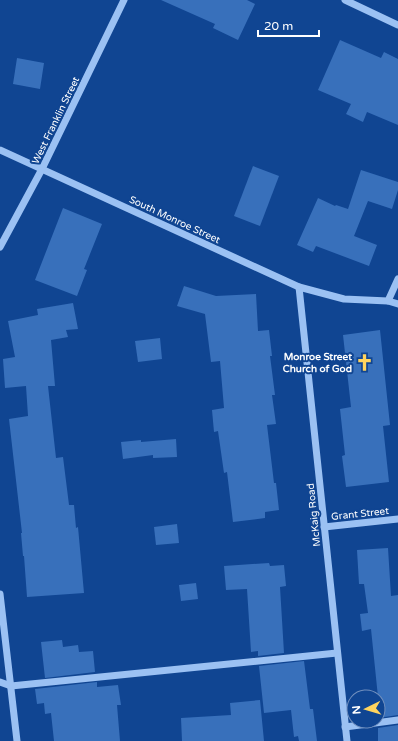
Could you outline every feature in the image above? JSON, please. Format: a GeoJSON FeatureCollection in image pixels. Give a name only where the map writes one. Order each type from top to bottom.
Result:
{"type":"FeatureCollection","features":[{"type":"Feature","properties":{"kind":"street","name":"West Franklin Street"},"geometry":{"type":"LineString","coordinates":[[0,246],[42,169],[124,0]]}},
{"type":"Feature","properties":{"kind":"street"},"geometry":{"type":"LineString","coordinates":[[345,0],[398,25]]}},
{"type":"Feature","properties":{"kind":"street","name":"South Monroe Street"},"geometry":{"type":"LineString","coordinates":[[0,150],[299,287],[344,299],[388,301],[398,304]]}},
{"type":"Feature","properties":{"kind":"street"},"geometry":{"type":"LineString","coordinates":[[388,301],[398,279]]}},
{"type":"Feature","properties":{"kind":"street","name":"McKaig Road"},"geometry":{"type":"LineString","coordinates":[[299,287],[347,741]]}},
{"type":"Feature","properties":{"kind":"street","name":"Grant Street"},"geometry":{"type":"LineString","coordinates":[[324,527],[398,519]]}},
{"type":"Feature","properties":{"kind":"street"},"geometry":{"type":"LineString","coordinates":[[0,594],[17,741]]}},
{"type":"Feature","properties":{"kind":"street"},"geometry":{"type":"LineString","coordinates":[[0,682],[11,686],[337,653]]}},
{"type":"Feature","properties":{"kind":"street"},"geometry":{"type":"LineString","coordinates":[[345,727],[398,720]]}},
{"type":"Feature","properties":{"kind":"building"},"geometry":{"type":"Polygon","coordinates":[[[161,0],[247,0],[255,4],[238,40],[213,28],[215,24],[161,0]]]}},
{"type":"Feature","properties":{"kind":"building"},"geometry":{"type":"Polygon","coordinates":[[[340,40],[381,58],[384,52],[398,59],[398,125],[367,112],[363,122],[346,114],[351,104],[318,90],[340,40]]]}},
{"type":"Feature","properties":{"kind":"building"},"geometry":{"type":"Polygon","coordinates":[[[17,58],[44,63],[40,89],[13,84],[17,58]]]}},
{"type":"Feature","properties":{"kind":"building"},"geometry":{"type":"Polygon","coordinates":[[[253,166],[279,176],[260,226],[234,216],[253,166]]]}},
{"type":"Feature","properties":{"kind":"building"},"geometry":{"type":"Polygon","coordinates":[[[361,170],[398,182],[398,190],[392,209],[368,201],[354,236],[377,245],[369,266],[316,246],[313,252],[297,245],[318,198],[335,206],[348,209],[361,170]]]}},
{"type":"Feature","properties":{"kind":"building"},"geometry":{"type":"Polygon","coordinates":[[[63,208],[102,224],[84,269],[87,270],[77,296],[35,280],[63,208]]]}},
{"type":"Feature","properties":{"kind":"building"},"geometry":{"type":"Polygon","coordinates":[[[184,286],[216,296],[256,294],[258,331],[269,330],[272,356],[270,356],[275,395],[272,395],[276,424],[267,425],[279,510],[265,512],[265,518],[233,522],[227,472],[224,473],[218,431],[214,432],[212,410],[224,408],[220,361],[211,362],[205,314],[177,306],[184,286]]]}},
{"type":"Feature","properties":{"kind":"building"},"geometry":{"type":"Polygon","coordinates":[[[73,303],[78,329],[66,330],[68,337],[51,340],[55,386],[48,386],[56,458],[63,457],[69,505],[74,505],[76,528],[78,527],[84,593],[27,597],[22,533],[9,419],[28,416],[26,386],[5,388],[3,359],[15,357],[8,321],[38,315],[37,309],[73,303]]]}},
{"type":"Feature","properties":{"kind":"building"},"geometry":{"type":"Polygon","coordinates":[[[380,330],[390,425],[383,426],[389,482],[346,487],[342,456],[345,455],[340,409],[351,407],[343,335],[380,330]]]}},
{"type":"Feature","properties":{"kind":"building"},"geometry":{"type":"Polygon","coordinates":[[[160,338],[162,359],[138,362],[135,341],[160,338]]]}},
{"type":"Feature","properties":{"kind":"building"},"geometry":{"type":"Polygon","coordinates":[[[176,439],[177,457],[153,458],[153,455],[123,459],[121,442],[176,439]]]}},
{"type":"Feature","properties":{"kind":"building"},"geometry":{"type":"Polygon","coordinates":[[[177,524],[179,543],[156,545],[154,527],[177,524]]]}},
{"type":"Feature","properties":{"kind":"building"},"geometry":{"type":"Polygon","coordinates":[[[388,548],[391,596],[398,595],[398,715],[386,717],[386,689],[377,689],[371,629],[362,631],[360,614],[368,613],[364,584],[359,584],[357,550],[388,548]]]}},
{"type":"Feature","properties":{"kind":"building"},"geometry":{"type":"Polygon","coordinates":[[[269,563],[270,566],[284,565],[286,586],[280,587],[284,653],[258,656],[258,651],[251,652],[247,589],[226,590],[224,566],[269,563]]]}},
{"type":"Feature","properties":{"kind":"building"},"geometry":{"type":"Polygon","coordinates":[[[196,583],[198,599],[181,601],[179,585],[196,583]]]}},
{"type":"Feature","properties":{"kind":"building"},"geometry":{"type":"Polygon","coordinates":[[[62,640],[63,647],[78,645],[79,652],[93,651],[95,672],[45,678],[41,642],[62,640]]]}},
{"type":"Feature","properties":{"kind":"building"},"geometry":{"type":"Polygon","coordinates":[[[304,661],[310,709],[313,709],[317,741],[299,741],[298,736],[294,737],[291,710],[264,713],[259,666],[304,661]]]}},
{"type":"Feature","properties":{"kind":"building"},"geometry":{"type":"Polygon","coordinates":[[[97,682],[97,687],[118,685],[121,705],[117,705],[120,741],[54,741],[51,713],[45,714],[44,703],[37,704],[35,689],[97,682]]]}},
{"type":"Feature","properties":{"kind":"building"},"geometry":{"type":"Polygon","coordinates":[[[260,700],[264,741],[182,741],[181,718],[231,715],[230,703],[260,700]]]}},
{"type":"Feature","properties":{"kind":"building"},"geometry":{"type":"Polygon","coordinates":[[[398,725],[398,741],[378,741],[378,729],[386,729],[386,727],[398,725]]]}},
{"type":"Feature","properties":{"kind":"place","name":"Monroe Street Church of God"},"geometry":{"type":"Point","coordinates":[365,362]}}]}
